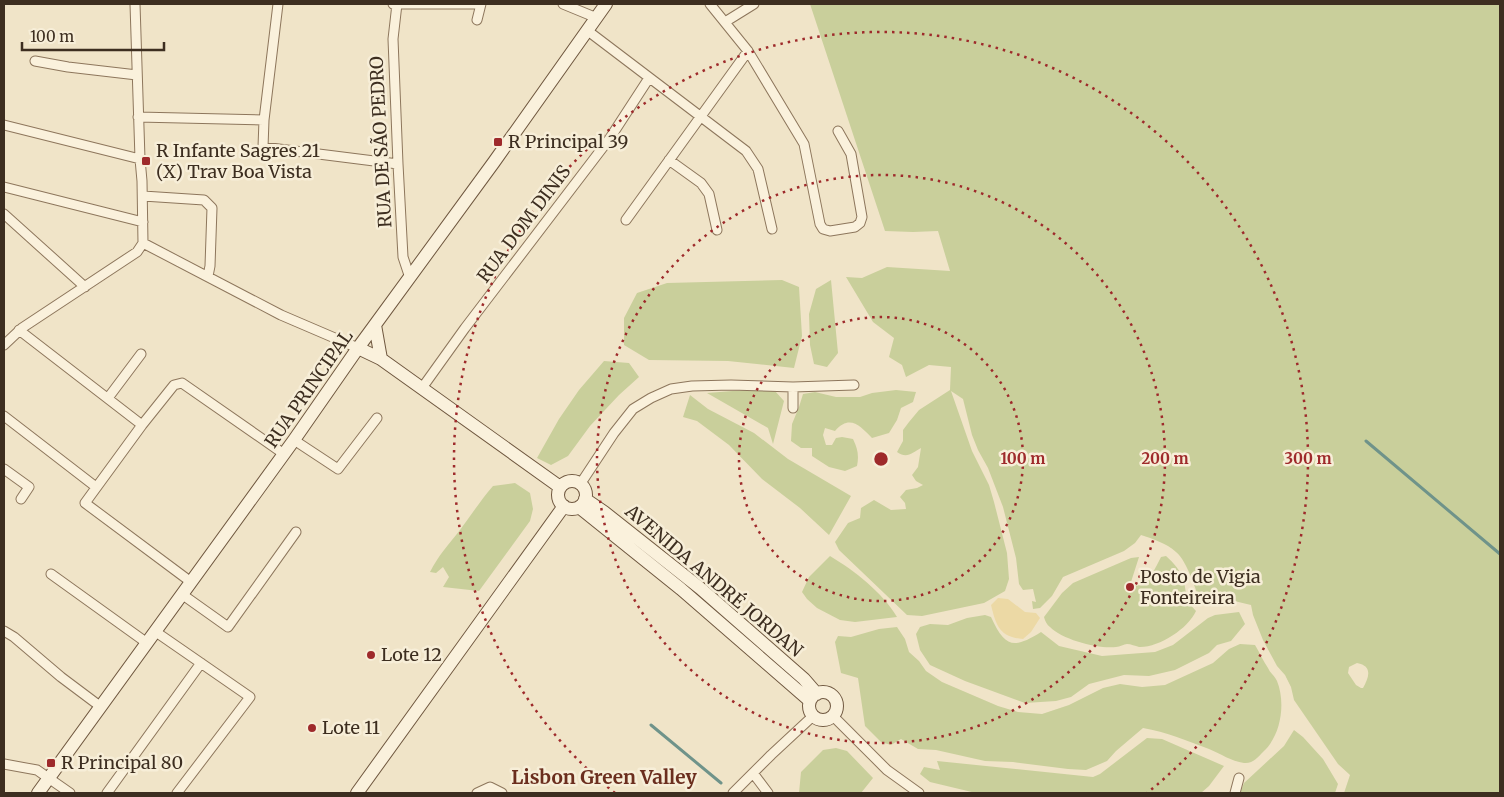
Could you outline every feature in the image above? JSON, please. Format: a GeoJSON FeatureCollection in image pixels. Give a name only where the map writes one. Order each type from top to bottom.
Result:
{"type":"FeatureCollection","features":[{"type":"Feature","properties":{"kind":"street"},"geometry":{"type":"LineString","coordinates":[[4,345],[19,330],[137,252],[143,243],[143,196],[138,117],[135,4]]}},
{"type":"Feature","properties":{"kind":"street"},"geometry":{"type":"LineString","coordinates":[[278,4],[264,120],[263,146],[398,164]]}},
{"type":"Feature","properties":{"kind":"street"},"geometry":{"type":"LineString","coordinates":[[392,4],[481,4],[477,20]]}},
{"type":"Feature","properties":{"kind":"street","name":"RUA DE SÃO PEDRO"},"geometry":{"type":"LineString","coordinates":[[397,4],[393,39],[398,164],[403,257],[410,278]]}},
{"type":"Feature","properties":{"kind":"street"},"geometry":{"type":"LineString","coordinates":[[563,4],[597,18]]}},
{"type":"Feature","properties":{"kind":"street","name":"RUA PRINCIPAL"},"geometry":{"type":"LineString","coordinates":[[38,793],[156,632],[606,4]]}},
{"type":"Feature","properties":{"kind":"street"},"geometry":{"type":"LineString","coordinates":[[710,4],[748,51],[804,144],[820,224],[823,228],[830,231],[855,227],[860,223],[862,217],[851,154],[838,131]]}},
{"type":"Feature","properties":{"kind":"street"},"geometry":{"type":"LineString","coordinates":[[725,22],[754,4]]}},
{"type":"Feature","properties":{"kind":"street"},"geometry":{"type":"LineString","coordinates":[[588,31],[746,151],[758,169],[772,229]]}},
{"type":"Feature","properties":{"kind":"street"},"geometry":{"type":"LineString","coordinates":[[626,220],[748,51]]}},
{"type":"Feature","properties":{"kind":"street"},"geometry":{"type":"LineString","coordinates":[[35,61],[137,75]]}},
{"type":"Feature","properties":{"kind":"street","name":"RUA DOM DINIS"},"geometry":{"type":"LineString","coordinates":[[422,388],[610,138],[649,78]]}},
{"type":"Feature","properties":{"kind":"street"},"geometry":{"type":"LineString","coordinates":[[138,117],[264,120]]}},
{"type":"Feature","properties":{"kind":"street"},"geometry":{"type":"LineString","coordinates":[[4,125],[140,159]]}},
{"type":"Feature","properties":{"kind":"street"},"geometry":{"type":"LineString","coordinates":[[670,160],[701,183],[709,194],[716,230]]}},
{"type":"Feature","properties":{"kind":"street"},"geometry":{"type":"LineString","coordinates":[[4,186],[143,222]]}},
{"type":"Feature","properties":{"kind":"street"},"geometry":{"type":"LineString","coordinates":[[143,196],[204,200],[212,208],[208,276]]}},
{"type":"Feature","properties":{"kind":"street"},"geometry":{"type":"LineString","coordinates":[[4,214],[85,287]]}},
{"type":"Feature","properties":{"kind":"street"},"geometry":{"type":"LineString","coordinates":[[143,243],[281,315],[381,359],[560,486]]}},
{"type":"Feature","properties":{"kind":"street"},"geometry":{"type":"LineString","coordinates":[[375,325],[381,359]]}},
{"type":"Feature","properties":{"kind":"street"},"geometry":{"type":"LineString","coordinates":[[19,330],[142,425]]}},
{"type":"Feature","properties":{"kind":"street"},"geometry":{"type":"LineString","coordinates":[[108,398],[141,354]]}},
{"type":"Feature","properties":{"kind":"street"},"geometry":{"type":"LineString","coordinates":[[191,582],[85,503],[96,487],[174,385],[182,383],[284,454]]}},
{"type":"Feature","properties":{"kind":"street"},"geometry":{"type":"LineString","coordinates":[[580,483],[614,433],[634,409],[650,398],[671,389],[692,386],[731,385],[793,387],[854,385]]}},
{"type":"Feature","properties":{"kind":"street"},"geometry":{"type":"LineString","coordinates":[[793,387],[793,408]]}},
{"type":"Feature","properties":{"kind":"street"},"geometry":{"type":"LineString","coordinates":[[4,416],[96,487]]}},
{"type":"Feature","properties":{"kind":"street"},"geometry":{"type":"LineString","coordinates":[[294,440],[338,469],[377,418]]}},
{"type":"Feature","properties":{"kind":"street"},"geometry":{"type":"LineString","coordinates":[[4,469],[29,487],[21,498]]}},
{"type":"Feature","properties":{"kind":"street"},"geometry":{"type":"LineString","coordinates":[[569,480],[575,480],[580,483],[586,493],[582,503],[574,509],[564,506],[558,497],[560,486],[569,480]]}},
{"type":"Feature","properties":{"kind":"street","name":"AVENIDA ANDRÉ JORDAN"},"geometry":{"type":"LineString","coordinates":[[582,503],[681,589],[814,697]]}},
{"type":"Feature","properties":{"kind":"street"},"geometry":{"type":"LineString","coordinates":[[357,793],[564,506]]}},
{"type":"Feature","properties":{"kind":"street"},"geometry":{"type":"LineString","coordinates":[[183,594],[228,627],[296,532]]}},
{"type":"Feature","properties":{"kind":"street"},"geometry":{"type":"LineString","coordinates":[[51,574],[147,643]]}},
{"type":"Feature","properties":{"kind":"street"},"geometry":{"type":"LineString","coordinates":[[4,631],[101,707]]}},
{"type":"Feature","properties":{"kind":"street"},"geometry":{"type":"LineString","coordinates":[[156,632],[250,697],[177,793]]}},
{"type":"Feature","properties":{"kind":"street"},"geometry":{"type":"LineString","coordinates":[[107,793],[201,663]]}},
{"type":"Feature","properties":{"kind":"street"},"geometry":{"type":"LineString","coordinates":[[823,692],[828,693],[836,701],[837,706],[829,720],[823,721],[813,716],[809,706],[814,697],[823,692]]}},
{"type":"Feature","properties":{"kind":"street"},"geometry":{"type":"LineString","coordinates":[[733,793],[813,716]]}},
{"type":"Feature","properties":{"kind":"street"},"geometry":{"type":"LineString","coordinates":[[833,716],[887,770],[918,793]]}},
{"type":"Feature","properties":{"kind":"street"},"geometry":{"type":"LineString","coordinates":[[4,764],[36,770],[70,793]]}},
{"type":"Feature","properties":{"kind":"street"},"geometry":{"type":"LineString","coordinates":[[752,773],[768,793]]}},
{"type":"Feature","properties":{"kind":"street"},"geometry":{"type":"LineString","coordinates":[[1235,793],[1239,778]]}},
{"type":"Feature","properties":{"kind":"street"},"geometry":{"type":"LineString","coordinates":[[477,793],[490,787],[502,793]]}},
{"type":"Feature","properties":{"kind":"green space"},"geometry":{"type":"Polygon","coordinates":[[[810,4],[1500,4],[1500,793],[1344,793],[1350,775],[1338,764],[1294,700],[1291,687],[1285,675],[1277,666],[1263,640],[1251,605],[1230,600],[1210,606],[1202,605],[1184,562],[1176,552],[1155,540],[1141,535],[1135,543],[1124,551],[1063,577],[1052,596],[1040,608],[1033,609],[1032,601],[1036,602],[1033,589],[1023,590],[1019,584],[1016,558],[1003,507],[988,468],[972,435],[963,399],[951,391],[972,451],[989,485],[1007,553],[1009,579],[1005,591],[984,603],[922,616],[907,615],[839,550],[835,542],[848,523],[860,518],[861,508],[874,500],[891,510],[906,509],[905,503],[900,497],[906,490],[923,485],[916,481],[912,475],[918,467],[921,448],[907,455],[897,452],[903,441],[903,430],[919,410],[950,390],[951,367],[929,365],[906,377],[902,365],[889,357],[894,338],[873,322],[846,277],[862,278],[887,267],[950,271],[938,231],[885,231],[810,4]],[[1357,663],[1349,667],[1348,673],[1356,685],[1363,688],[1368,676],[1368,669],[1362,664],[1357,663]]]}},
{"type":"Feature","properties":{"kind":"green space"},"geometry":{"type":"Polygon","coordinates":[[[782,280],[799,287],[802,336],[794,368],[728,361],[649,360],[624,345],[624,318],[637,293],[667,283],[782,280]]]}},
{"type":"Feature","properties":{"kind":"green space"},"geometry":{"type":"Polygon","coordinates":[[[831,280],[838,353],[827,367],[814,364],[810,345],[809,314],[816,289],[831,280]]]}},
{"type":"Feature","properties":{"kind":"green space"},"geometry":{"type":"Polygon","coordinates":[[[604,361],[629,363],[639,377],[590,426],[568,456],[551,465],[537,458],[559,419],[579,390],[604,361]]]}},
{"type":"Feature","properties":{"kind":"green space"},"geometry":{"type":"Polygon","coordinates":[[[745,390],[775,391],[784,401],[773,444],[768,428],[707,393],[745,390]]]}},
{"type":"Feature","properties":{"kind":"green space"},"geometry":{"type":"Polygon","coordinates":[[[896,390],[916,392],[913,402],[901,408],[897,420],[889,433],[872,438],[859,426],[850,423],[845,423],[835,431],[825,428],[823,435],[826,445],[832,445],[836,438],[853,439],[858,452],[857,466],[845,471],[829,467],[812,456],[812,448],[801,448],[791,441],[792,424],[803,394],[815,392],[836,397],[860,397],[872,393],[896,390]]]}},
{"type":"Feature","properties":{"kind":"green space"},"geometry":{"type":"Polygon","coordinates":[[[690,395],[708,409],[754,433],[788,459],[851,496],[829,535],[800,508],[762,479],[729,445],[697,421],[683,417],[690,395]]]}},
{"type":"Feature","properties":{"kind":"green space"},"geometry":{"type":"Polygon","coordinates":[[[515,483],[530,493],[533,509],[530,521],[479,591],[443,587],[449,577],[443,567],[436,573],[430,572],[440,555],[493,486],[515,483]]]}},
{"type":"Feature","properties":{"kind":"green space"},"geometry":{"type":"Polygon","coordinates":[[[830,556],[849,568],[876,591],[897,617],[855,622],[840,620],[817,608],[807,599],[802,592],[809,577],[830,556]]]}},
{"type":"Feature","properties":{"kind":"green space"},"geometry":{"type":"Polygon","coordinates":[[[1166,556],[1181,574],[1188,600],[1196,611],[1192,618],[1172,636],[1147,646],[1139,647],[1127,644],[1117,647],[1100,647],[1081,643],[1063,636],[1046,623],[1044,617],[1062,593],[1073,583],[1131,558],[1139,557],[1131,582],[1137,586],[1148,578],[1161,557],[1166,556]]]}},
{"type":"Feature","properties":{"kind":"green space"},"geometry":{"type":"Polygon","coordinates":[[[1239,612],[1245,624],[1231,641],[1217,645],[1209,653],[1175,670],[1149,676],[1124,675],[1089,684],[1071,697],[1056,701],[1025,703],[965,681],[930,665],[920,650],[916,634],[920,627],[930,624],[948,625],[967,618],[985,615],[991,617],[1001,635],[1011,642],[1024,641],[1041,632],[1059,646],[1102,656],[1155,652],[1173,645],[1208,618],[1215,615],[1239,612]]]}},
{"type":"Feature","properties":{"kind":"green space"},"geometry":{"type":"Polygon","coordinates":[[[897,627],[905,639],[909,652],[926,671],[942,682],[998,706],[1018,712],[1042,714],[1069,705],[1103,688],[1120,684],[1142,687],[1165,685],[1213,663],[1229,649],[1240,644],[1255,645],[1276,679],[1280,690],[1281,709],[1278,728],[1269,745],[1255,760],[1247,763],[1235,761],[1177,737],[1143,728],[1107,761],[1086,770],[985,761],[936,750],[918,749],[901,739],[891,745],[881,742],[865,726],[858,678],[841,673],[835,642],[838,636],[851,637],[879,629],[897,627]]]}},
{"type":"Feature","properties":{"kind":"green space"},"geometry":{"type":"Polygon","coordinates":[[[1294,730],[1323,759],[1338,784],[1335,793],[1240,793],[1244,783],[1284,746],[1294,730]]]}},
{"type":"Feature","properties":{"kind":"green space"},"geometry":{"type":"Polygon","coordinates":[[[1147,738],[1162,739],[1224,766],[1209,786],[1201,793],[976,793],[930,782],[920,774],[924,767],[940,770],[937,761],[1093,777],[1100,774],[1147,738]]]}},
{"type":"Feature","properties":{"kind":"green space"},"geometry":{"type":"Polygon","coordinates":[[[836,748],[847,751],[873,778],[861,793],[799,793],[801,772],[823,750],[836,748]]]}},
{"type":"Feature","properties":{"kind":"sand"},"geometry":{"type":"Polygon","coordinates":[[[998,598],[1008,599],[1025,612],[1036,613],[1040,618],[1031,632],[1023,639],[1009,636],[1000,629],[991,605],[998,598]]]}},
{"type":"Feature","properties":{"kind":"waterway"},"geometry":{"type":"LineString","coordinates":[[1366,441],[1500,554]]}},
{"type":"Feature","properties":{"kind":"waterway"},"geometry":{"type":"LineString","coordinates":[[651,725],[721,783]]}},
{"type":"Feature","properties":{"kind":"place","name":"R Principal 39"},"geometry":{"type":"Point","coordinates":[498,142]}},
{"type":"Feature","properties":{"kind":"place","name":"R Infante Sagres 21 (X) Trav Boa Vista"},"geometry":{"type":"Point","coordinates":[146,161]}},
{"type":"Feature","properties":{"kind":"place","name":"Posto de Vigia Fonteireira"},"geometry":{"type":"Point","coordinates":[1130,587]}},
{"type":"Feature","properties":{"kind":"place","name":"Lote 12"},"geometry":{"type":"Point","coordinates":[371,655]}},
{"type":"Feature","properties":{"kind":"place","name":"Lote 11"},"geometry":{"type":"Point","coordinates":[312,728]}},
{"type":"Feature","properties":{"kind":"place","name":"R Principal 80"},"geometry":{"type":"Point","coordinates":[51,763]}},
{"type":"Feature","properties":{"kind":"district","name":"Lisbon Green Valley"},"geometry":{"type":"Point","coordinates":[604,777]}}]}
